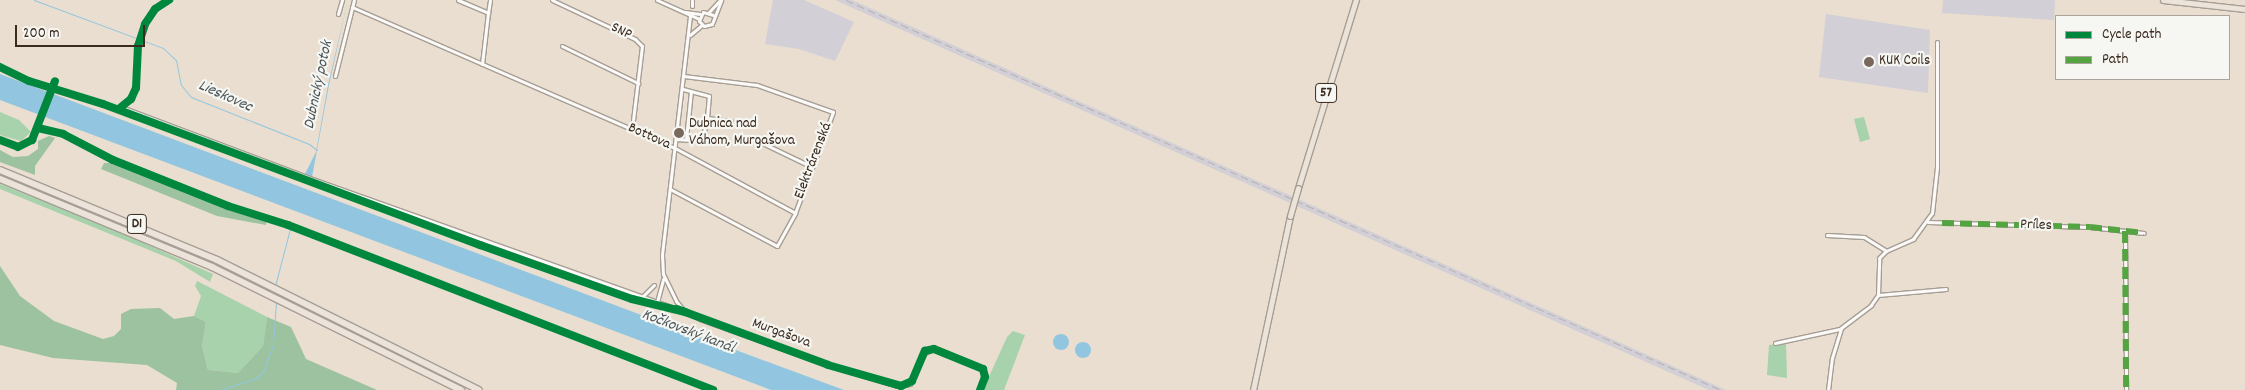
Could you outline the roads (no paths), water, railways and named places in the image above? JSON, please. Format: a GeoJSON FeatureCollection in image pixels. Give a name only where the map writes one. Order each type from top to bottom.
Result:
{"type":"FeatureCollection","features":[{"type":"Feature","properties":{"kind":"highway","name":"D1"},"geometry":{"type":"LineString","coordinates":[[0,170],[162,235],[280,290],[479,390]]}},
{"type":"Feature","properties":{"kind":"highway","name":"D1"},"geometry":{"type":"LineString","coordinates":[[0,179],[159,243],[270,294],[461,390]]}},
{"type":"Feature","properties":{"kind":"main road","name":"57"},"geometry":{"type":"LineString","coordinates":[[1253,390],[1290,216],[1356,0]]}},
{"type":"Feature","properties":{"kind":"main road"},"geometry":{"type":"LineString","coordinates":[[2162,0],[2245,9]]}},
{"type":"Feature","properties":{"kind":"street"},"geometry":{"type":"LineString","coordinates":[[134,111],[121,107],[131,99],[136,88],[138,42],[150,15],[170,0]]}},
{"type":"Feature","properties":{"kind":"street"},"geometry":{"type":"LineString","coordinates":[[338,14],[342,0]]}},
{"type":"Feature","properties":{"kind":"street"},"geometry":{"type":"LineString","coordinates":[[335,76],[354,0]]}},
{"type":"Feature","properties":{"kind":"street"},"geometry":{"type":"LineString","coordinates":[[458,0],[488,13]]}},
{"type":"Feature","properties":{"kind":"street"},"geometry":{"type":"LineString","coordinates":[[482,64],[490,0]]}},
{"type":"Feature","properties":{"kind":"street","name":"SNP"},"geometry":{"type":"LineString","coordinates":[[552,0],[639,42],[642,51],[632,129]]}},
{"type":"Feature","properties":{"kind":"street"},"geometry":{"type":"LineString","coordinates":[[565,0],[565,6]]}},
{"type":"Feature","properties":{"kind":"street"},"geometry":{"type":"LineString","coordinates":[[658,0],[699,18],[702,25]]}},
{"type":"Feature","properties":{"kind":"street"},"geometry":{"type":"LineString","coordinates":[[692,0],[692,6]]}},
{"type":"Feature","properties":{"kind":"street"},"geometry":{"type":"LineString","coordinates":[[692,25],[709,12],[720,0]]}},
{"type":"Feature","properties":{"kind":"street"},"geometry":{"type":"LineString","coordinates":[[688,40],[692,32],[702,25],[712,24],[713,15],[720,0]]}},
{"type":"Feature","properties":{"kind":"street","name":"Bottova"},"geometry":{"type":"LineString","coordinates":[[352,7],[675,148],[795,213]]}},
{"type":"Feature","properties":{"kind":"street"},"geometry":{"type":"LineString","coordinates":[[684,12],[699,18]]}},
{"type":"Feature","properties":{"kind":"street"},"geometry":{"type":"LineString","coordinates":[[709,12],[713,15]]}},
{"type":"Feature","properties":{"kind":"street"},"geometry":{"type":"LineString","coordinates":[[685,312],[672,296],[664,277],[662,250],[688,40],[692,25],[690,16]]}},
{"type":"Feature","properties":{"kind":"street"},"geometry":{"type":"LineString","coordinates":[[1775,343],[1841,328],[1871,305],[1878,295],[1876,265],[1886,251],[1914,239],[1928,222],[1935,193],[1937,167],[1937,42]]}},
{"type":"Feature","properties":{"kind":"street"},"geometry":{"type":"LineString","coordinates":[[562,46],[638,83]]}},
{"type":"Feature","properties":{"kind":"street","name":"Elektrárenská"},"geometry":{"type":"LineString","coordinates":[[684,76],[758,85],[833,112],[795,213]]}},
{"type":"Feature","properties":{"kind":"street"},"geometry":{"type":"LineString","coordinates":[[0,140],[11,146],[22,146],[32,140],[55,82]]}},
{"type":"Feature","properties":{"kind":"street"},"geometry":{"type":"LineString","coordinates":[[676,139],[702,142],[710,96],[682,89]]}},
{"type":"Feature","properties":{"kind":"street"},"geometry":{"type":"LineString","coordinates":[[686,139],[691,91]]}},
{"type":"Feature","properties":{"kind":"street"},"geometry":{"type":"LineString","coordinates":[[131,99],[134,111]]}},
{"type":"Feature","properties":{"kind":"street","name":"Murgašova"},"geometry":{"type":"LineString","coordinates":[[134,111],[315,180],[641,297],[897,386],[908,385],[924,352],[932,349],[983,369],[985,377],[980,390]]}},
{"type":"Feature","properties":{"kind":"street"},"geometry":{"type":"LineString","coordinates":[[707,118],[730,121]]}},
{"type":"Feature","properties":{"kind":"street"},"geometry":{"type":"LineString","coordinates":[[38,128],[63,134],[113,160],[228,206],[288,225],[714,390]]}},
{"type":"Feature","properties":{"kind":"street"},"geometry":{"type":"LineString","coordinates":[[756,140],[812,167]]}},
{"type":"Feature","properties":{"kind":"street"},"geometry":{"type":"LineString","coordinates":[[670,189],[774,246],[779,244],[795,213]]}},
{"type":"Feature","properties":{"kind":"street","name":"Príles"},"geometry":{"type":"LineString","coordinates":[[1928,222],[2144,233]]}},
{"type":"Feature","properties":{"kind":"street"},"geometry":{"type":"LineString","coordinates":[[2125,231],[2126,390]]}},
{"type":"Feature","properties":{"kind":"street"},"geometry":{"type":"LineString","coordinates":[[1827,235],[1864,237],[1886,251]]}},
{"type":"Feature","properties":{"kind":"street"},"geometry":{"type":"LineString","coordinates":[[657,302],[664,277]]}},
{"type":"Feature","properties":{"kind":"street"},"geometry":{"type":"LineString","coordinates":[[641,297],[654,285]]}},
{"type":"Feature","properties":{"kind":"street"},"geometry":{"type":"LineString","coordinates":[[1878,295],[1946,289]]}},
{"type":"Feature","properties":{"kind":"street"},"geometry":{"type":"LineString","coordinates":[[1828,389],[1832,358],[1841,328]]}},
{"type":"Feature","properties":{"kind":"water"},"geometry":{"type":"Polygon","coordinates":[[[348,0],[329,85],[312,177],[305,174],[316,152],[328,85],[348,0]]]}},
{"type":"Feature","properties":{"kind":"water","name":"Kočkovský kanál"},"geometry":{"type":"Polygon","coordinates":[[[0,74],[844,390],[771,390],[0,100],[0,74]]]}},
{"type":"Feature","properties":{"kind":"water"},"geometry":{"type":"Polygon","coordinates":[[[1058,334],[1064,334],[1069,339],[1067,348],[1058,350],[1053,345],[1053,339],[1058,334]]]}},
{"type":"Feature","properties":{"kind":"water"},"geometry":{"type":"Polygon","coordinates":[[[1080,342],[1086,342],[1091,347],[1089,356],[1080,358],[1075,353],[1075,347],[1080,342]]]}},
{"type":"Feature","properties":{"kind":"waterway","name":"Lieskovec"},"geometry":{"type":"LineString","coordinates":[[34,0],[163,48],[176,60],[181,85],[191,97],[309,144],[317,150]]}},
{"type":"Feature","properties":{"kind":"waterway","name":"Dubnický potok"},"geometry":{"type":"LineString","coordinates":[[275,286],[290,229]]}},
{"type":"Feature","properties":{"kind":"waterway","name":"Dubnický potok"},"geometry":{"type":"LineString","coordinates":[[220,390],[256,378],[263,372],[273,344],[276,302]]}},
{"type":"Feature","properties":{"kind":"railway"},"geometry":{"type":"LineString","coordinates":[[846,0],[1721,390]]}},
{"type":"Feature","properties":{"kind":"place","name":"KUK Coils"},"geometry":{"type":"Point","coordinates":[1869,62]}},
{"type":"Feature","properties":{"kind":"place","name":"Dubnica nad Váhom, Murgašova"},"geometry":{"type":"Point","coordinates":[679,133]}}]}
